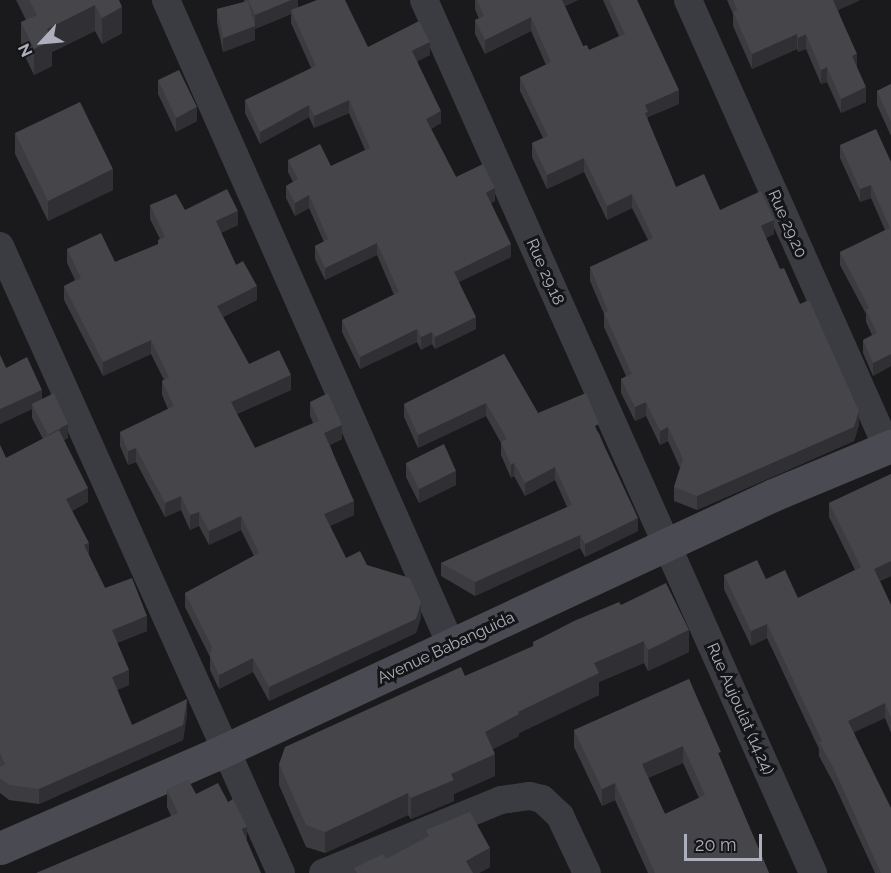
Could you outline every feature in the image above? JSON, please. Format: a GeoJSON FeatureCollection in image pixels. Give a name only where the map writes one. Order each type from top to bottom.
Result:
{"type":"FeatureCollection","features":[{"type":"Feature","properties":{"kind":"street"},"geometry":{"type":"LineString","coordinates":[[166,0],[451,645]]}},
{"type":"Feature","properties":{"kind":"street","name":"Rue 29.18"},"geometry":{"type":"LineString","coordinates":[[424,0],[667,544]]}},
{"type":"Feature","properties":{"kind":"street","name":"Rue 29.20"},"geometry":{"type":"LineString","coordinates":[[688,0],[889,447]]}},
{"type":"Feature","properties":{"kind":"street"},"geometry":{"type":"LineString","coordinates":[[0,246],[281,873]]}},
{"type":"Feature","properties":{"kind":"street","name":"Avenue Babanguida"},"geometry":{"type":"LineString","coordinates":[[0,848],[225,750],[773,495],[889,447]]}},
{"type":"Feature","properties":{"kind":"street","name":"Rue Aujoulat (14.24)"},"geometry":{"type":"LineString","coordinates":[[667,544],[813,873]]}},
{"type":"Feature","properties":{"kind":"street"},"geometry":{"type":"LineString","coordinates":[[323,873],[517,796],[542,799],[560,816],[587,873]]}},
{"type":"Feature","properties":{"kind":"building"},"geometry":{"type":"Polygon","coordinates":[[[29,0],[119,0],[122,7],[102,18],[95,5],[47,29],[52,40],[34,49],[21,22],[37,15],[29,0]]]}},
{"type":"Feature","properties":{"kind":"building"},"geometry":{"type":"Polygon","coordinates":[[[248,0],[291,0],[255,15],[248,0]]]}},
{"type":"Feature","properties":{"kind":"building"},"geometry":{"type":"Polygon","coordinates":[[[317,0],[345,0],[368,47],[419,21],[430,42],[412,51],[441,111],[426,119],[456,177],[483,164],[495,188],[486,193],[511,244],[454,272],[476,317],[435,337],[432,332],[421,337],[417,329],[360,357],[342,320],[399,292],[377,243],[325,268],[315,246],[328,239],[309,195],[295,203],[286,186],[298,179],[288,160],[320,144],[331,166],[370,148],[349,100],[314,116],[309,105],[260,132],[245,100],[316,66],[291,10],[317,0]]]}},
{"type":"Feature","properties":{"kind":"building"},"geometry":{"type":"Polygon","coordinates":[[[477,0],[562,0],[583,46],[587,45],[589,50],[625,34],[609,0],[637,0],[679,90],[645,105],[648,112],[645,113],[676,187],[704,174],[720,210],[761,191],[774,220],[761,226],[780,269],[784,268],[800,304],[809,300],[859,411],[854,427],[697,496],[674,487],[683,459],[668,427],[660,431],[646,402],[635,407],[621,379],[632,374],[604,313],[608,311],[590,267],[653,238],[632,194],[607,206],[584,158],[547,175],[532,143],[548,136],[520,77],[551,62],[531,17],[485,40],[475,20],[484,16],[477,0]]]}},
{"type":"Feature","properties":{"kind":"building"},"geometry":{"type":"Polygon","coordinates":[[[733,0],[833,0],[857,54],[852,56],[866,87],[841,99],[827,67],[821,70],[806,34],[798,38],[797,34],[752,54],[733,12],[737,10],[733,0]]]}},
{"type":"Feature","properties":{"kind":"building"},"geometry":{"type":"Polygon","coordinates":[[[248,1],[255,26],[223,38],[217,9],[248,1]]]}},
{"type":"Feature","properties":{"kind":"building"},"geometry":{"type":"Polygon","coordinates":[[[179,70],[197,107],[176,118],[158,80],[179,70]]]}},
{"type":"Feature","properties":{"kind":"building"},"geometry":{"type":"Polygon","coordinates":[[[891,84],[891,122],[877,91],[891,84]]]}},
{"type":"Feature","properties":{"kind":"building"},"geometry":{"type":"Polygon","coordinates":[[[80,102],[113,169],[48,201],[15,133],[80,102]]]}},
{"type":"Feature","properties":{"kind":"building"},"geometry":{"type":"Polygon","coordinates":[[[876,129],[891,162],[891,354],[873,363],[863,340],[877,333],[866,310],[869,308],[840,252],[890,228],[871,185],[860,189],[840,145],[876,129]]]}},
{"type":"Feature","properties":{"kind":"building"},"geometry":{"type":"Polygon","coordinates":[[[227,189],[238,211],[216,221],[236,265],[243,261],[257,286],[217,306],[249,364],[279,350],[291,375],[231,402],[255,448],[319,421],[310,402],[328,393],[342,425],[324,433],[354,501],[324,514],[346,558],[360,551],[367,565],[410,578],[421,603],[416,619],[269,687],[253,658],[219,675],[210,656],[212,647],[185,593],[259,553],[241,516],[209,531],[199,512],[190,515],[181,496],[165,503],[136,448],[128,451],[120,432],[174,406],[162,381],[169,377],[151,340],[103,362],[64,286],[81,278],[67,249],[101,233],[115,262],[159,244],[158,240],[165,237],[150,205],[176,194],[185,210],[227,189]]]}},
{"type":"Feature","properties":{"kind":"building"},"geometry":{"type":"Polygon","coordinates":[[[504,354],[538,413],[586,393],[599,424],[595,426],[638,518],[585,544],[580,535],[475,582],[441,563],[572,505],[555,467],[525,483],[514,463],[511,465],[501,442],[507,439],[486,403],[418,435],[404,404],[504,354]]]}},
{"type":"Feature","properties":{"kind":"building"},"geometry":{"type":"Polygon","coordinates":[[[0,355],[6,368],[27,357],[42,390],[0,409],[0,355]]]}},
{"type":"Feature","properties":{"kind":"building"},"geometry":{"type":"Polygon","coordinates":[[[54,393],[68,424],[48,435],[32,404],[54,393]]]}},
{"type":"Feature","properties":{"kind":"building"},"geometry":{"type":"Polygon","coordinates":[[[59,430],[88,488],[66,499],[89,543],[84,545],[105,588],[132,578],[147,616],[112,630],[129,670],[112,677],[132,725],[187,699],[183,725],[39,789],[9,785],[0,778],[0,767],[5,764],[0,753],[0,445],[6,458],[59,430]]]}},
{"type":"Feature","properties":{"kind":"building"},"geometry":{"type":"Polygon","coordinates":[[[444,444],[456,471],[419,489],[406,463],[444,444]]]}},
{"type":"Feature","properties":{"kind":"building"},"geometry":{"type":"Polygon","coordinates":[[[891,474],[891,561],[874,569],[891,605],[891,718],[885,703],[848,721],[891,808],[891,873],[881,873],[834,769],[819,742],[822,741],[767,624],[751,631],[724,575],[757,560],[766,579],[785,570],[798,598],[861,567],[829,503],[891,474]]]}},
{"type":"Feature","properties":{"kind":"building"},"geometry":{"type":"Polygon","coordinates":[[[666,583],[689,630],[648,650],[644,641],[594,663],[599,673],[518,712],[519,714],[485,732],[495,754],[451,774],[454,780],[411,798],[408,793],[325,832],[306,825],[279,764],[285,747],[461,667],[465,676],[534,646],[533,642],[574,621],[619,602],[621,605],[666,583]]]}},
{"type":"Feature","properties":{"kind":"building"},"geometry":{"type":"Polygon","coordinates":[[[689,679],[769,873],[655,873],[615,783],[602,789],[574,730],[689,679]],[[683,746],[642,764],[665,814],[705,795],[683,746]]]}},
{"type":"Feature","properties":{"kind":"building"},"geometry":{"type":"Polygon","coordinates":[[[188,779],[196,794],[218,783],[228,802],[233,799],[247,827],[242,829],[261,873],[36,873],[178,813],[167,790],[188,779]]]}},
{"type":"Feature","properties":{"kind":"building"},"geometry":{"type":"Polygon","coordinates":[[[470,812],[490,848],[466,861],[473,873],[357,873],[354,868],[383,854],[386,859],[429,836],[426,830],[470,812]]]}}]}
